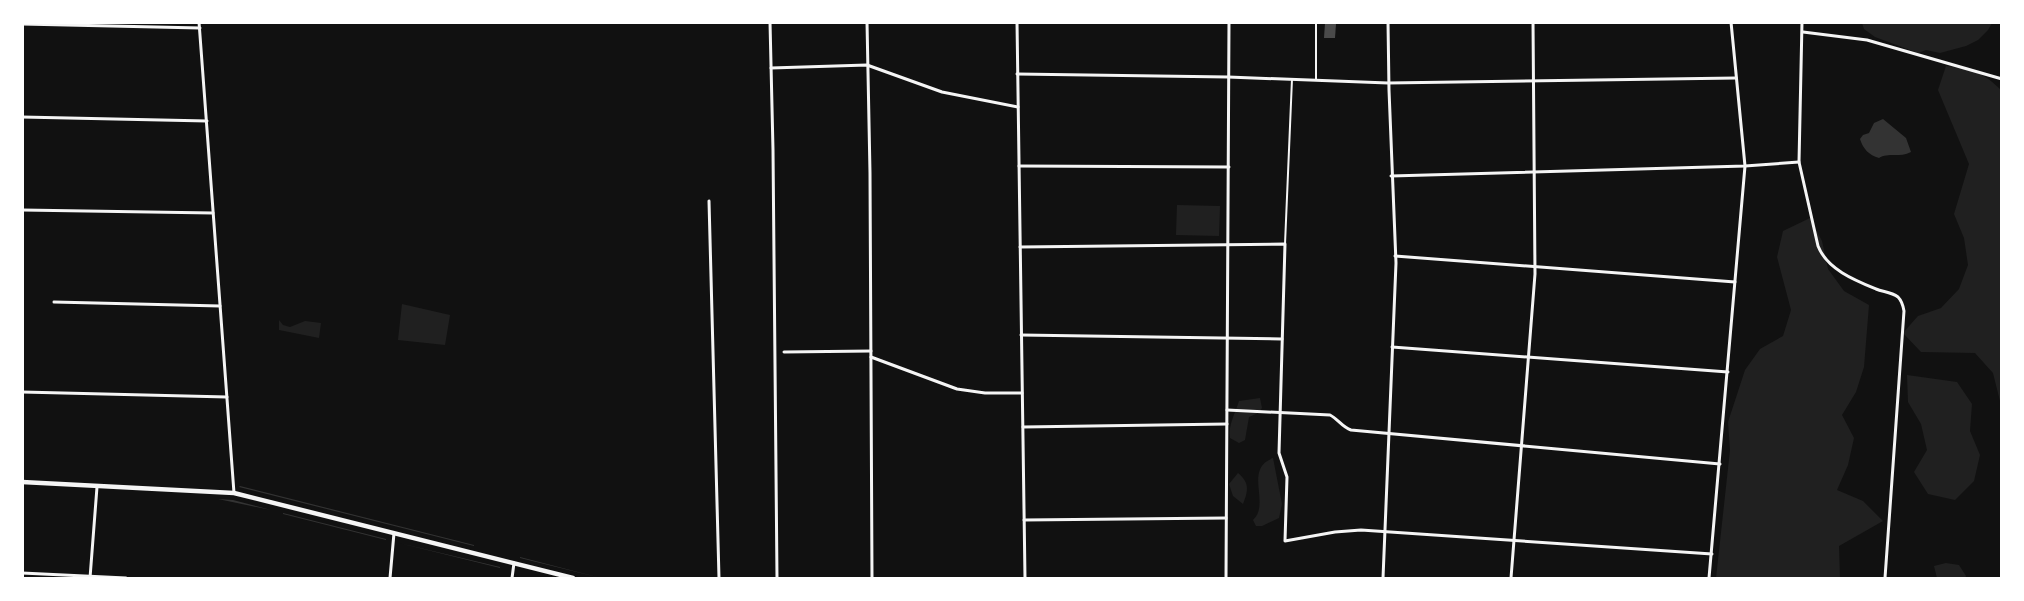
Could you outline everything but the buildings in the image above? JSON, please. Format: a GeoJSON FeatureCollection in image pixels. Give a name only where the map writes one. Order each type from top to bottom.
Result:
{"type":"FeatureCollection","features":[{"type":"Feature","properties":{"kind":"street"},"geometry":{"type":"LineString","coordinates":[[200,22],[234,493]]}},
{"type":"Feature","properties":{"kind":"street"},"geometry":{"type":"LineString","coordinates":[[770,22],[777,578]]}},
{"type":"Feature","properties":{"kind":"street"},"geometry":{"type":"LineString","coordinates":[[866,22],[872,578]]}},
{"type":"Feature","properties":{"kind":"street"},"geometry":{"type":"LineString","coordinates":[[1017,22],[1025,578]]}},
{"type":"Feature","properties":{"kind":"street"},"geometry":{"type":"LineString","coordinates":[[1226,578],[1229,22]]}},
{"type":"Feature","properties":{"kind":"street"},"geometry":{"type":"LineString","coordinates":[[1383,578],[1395,256],[1388,83],[1388,22]]}},
{"type":"Feature","properties":{"kind":"street"},"geometry":{"type":"LineString","coordinates":[[1511,578],[1535,267],[1533,22]]}},
{"type":"Feature","properties":{"kind":"street"},"geometry":{"type":"LineString","coordinates":[[1709,578],[1745,166],[1731,22]]}},
{"type":"Feature","properties":{"kind":"street"},"geometry":{"type":"LineString","coordinates":[[1802,22],[1799,162],[1821,254],[1837,269],[1877,290],[1896,296],[1903,304],[1885,578]]}},
{"type":"Feature","properties":{"kind":"street"},"geometry":{"type":"LineString","coordinates":[[22,24],[200,28]]}},
{"type":"Feature","properties":{"kind":"street"},"geometry":{"type":"LineString","coordinates":[[1802,32],[1867,40],[2002,79]]}},
{"type":"Feature","properties":{"kind":"street"},"geometry":{"type":"LineString","coordinates":[[771,68],[867,65],[942,92],[1018,107]]}},
{"type":"Feature","properties":{"kind":"street"},"geometry":{"type":"LineString","coordinates":[[1017,74],[1228,77],[1388,83],[1736,78]]}},
{"type":"Feature","properties":{"kind":"street"},"geometry":{"type":"LineString","coordinates":[[22,117],[46,116],[207,121]]}},
{"type":"Feature","properties":{"kind":"street"},"geometry":{"type":"LineString","coordinates":[[1391,176],[1745,166],[1799,162]]}},
{"type":"Feature","properties":{"kind":"street"},"geometry":{"type":"LineString","coordinates":[[1019,166],[1229,167]]}},
{"type":"Feature","properties":{"kind":"street"},"geometry":{"type":"LineString","coordinates":[[709,201],[719,578]]}},
{"type":"Feature","properties":{"kind":"street"},"geometry":{"type":"LineString","coordinates":[[22,210],[214,213]]}},
{"type":"Feature","properties":{"kind":"street"},"geometry":{"type":"LineString","coordinates":[[1020,247],[1285,244],[1279,453],[1286,477],[1285,541],[1348,530],[1385,531],[1712,554]]}},
{"type":"Feature","properties":{"kind":"street"},"geometry":{"type":"LineString","coordinates":[[1395,256],[1735,282]]}},
{"type":"Feature","properties":{"kind":"street"},"geometry":{"type":"LineString","coordinates":[[54,302],[220,306]]}},
{"type":"Feature","properties":{"kind":"street"},"geometry":{"type":"LineString","coordinates":[[1021,337],[1282,339]]}},
{"type":"Feature","properties":{"kind":"street"},"geometry":{"type":"LineString","coordinates":[[1392,348],[1728,372]]}},
{"type":"Feature","properties":{"kind":"street"},"geometry":{"type":"LineString","coordinates":[[784,352],[871,351]]}},
{"type":"Feature","properties":{"kind":"street"},"geometry":{"type":"LineString","coordinates":[[871,357],[957,389],[985,393],[1022,393]]}},
{"type":"Feature","properties":{"kind":"street"},"geometry":{"type":"LineString","coordinates":[[22,392],[227,398]]}},
{"type":"Feature","properties":{"kind":"street"},"geometry":{"type":"LineString","coordinates":[[1227,410],[1330,415],[1337,418],[1345,428],[1720,464]]}},
{"type":"Feature","properties":{"kind":"street"},"geometry":{"type":"LineString","coordinates":[[1023,427],[1227,424]]}},
{"type":"Feature","properties":{"kind":"street"},"geometry":{"type":"LineString","coordinates":[[22,482],[234,493],[573,578]]}},
{"type":"Feature","properties":{"kind":"street"},"geometry":{"type":"LineString","coordinates":[[90,578],[97,487]]}},
{"type":"Feature","properties":{"kind":"street"},"geometry":{"type":"LineString","coordinates":[[1024,520],[1226,518]]}},
{"type":"Feature","properties":{"kind":"street"},"geometry":{"type":"LineString","coordinates":[[390,578],[394,532]]}},
{"type":"Feature","properties":{"kind":"street"},"geometry":{"type":"LineString","coordinates":[[512,578],[514,563]]}},
{"type":"Feature","properties":{"kind":"street"},"geometry":{"type":"LineString","coordinates":[[22,573],[90,578],[126,578]]}},
{"type":"Feature","properties":{"kind":"lane"},"geometry":{"type":"LineString","coordinates":[[1316,22],[1316,80]]}},
{"type":"Feature","properties":{"kind":"lane"},"geometry":{"type":"LineString","coordinates":[[1285,244],[1292,79]]}},
{"type":"Feature","properties":{"kind":"shaded area"},"geometry":{"type":"Polygon","coordinates":[[[1862,22],[1992,23],[1978,40],[1966,46],[1940,53],[1926,50],[1918,53],[1875,37],[1864,29],[1862,22]]]}},
{"type":"Feature","properties":{"kind":"shaded area"},"geometry":{"type":"Polygon","coordinates":[[[1946,66],[1976,72],[2001,90],[2001,405],[1993,373],[1975,353],[1921,352],[1903,333],[1918,316],[1941,308],[1959,289],[1968,265],[1964,238],[1954,214],[1969,164],[1938,90],[1946,66]]]}},
{"type":"Feature","properties":{"kind":"shaded area"},"geometry":{"type":"Polygon","coordinates":[[[1883,119],[1906,138],[1911,152],[1903,155],[1886,155],[1879,158],[1865,149],[1860,139],[1863,135],[1869,133],[1874,123],[1883,119]]]}},
{"type":"Feature","properties":{"kind":"shaded area"},"geometry":{"type":"Polygon","coordinates":[[[1177,205],[1220,206],[1219,236],[1176,235],[1177,205]]]}},
{"type":"Feature","properties":{"kind":"shaded area"},"geometry":{"type":"Polygon","coordinates":[[[1810,218],[1822,241],[1828,269],[1844,291],[1869,305],[1864,367],[1856,392],[1842,415],[1854,438],[1848,465],[1837,490],[1863,501],[1883,521],[1839,546],[1840,578],[1716,578],[1730,450],[1728,422],[1745,370],[1760,349],[1783,336],[1791,310],[1777,257],[1783,231],[1810,218]]]}},
{"type":"Feature","properties":{"kind":"shaded area"},"geometry":{"type":"Polygon","coordinates":[[[402,304],[450,315],[445,345],[398,340],[402,304]]]}},
{"type":"Feature","properties":{"kind":"shaded area"},"geometry":{"type":"Polygon","coordinates":[[[279,320],[283,325],[290,327],[305,321],[321,323],[319,338],[279,330],[279,320]]]}},
{"type":"Feature","properties":{"kind":"shaded area"},"geometry":{"type":"Polygon","coordinates":[[[1907,375],[1957,382],[1972,404],[1970,431],[1980,455],[1974,481],[1955,500],[1928,494],[1914,472],[1927,450],[1921,424],[1908,402],[1907,375]]]}},
{"type":"Feature","properties":{"kind":"shaded area"},"geometry":{"type":"Polygon","coordinates":[[[1260,398],[1262,408],[1258,413],[1249,417],[1245,440],[1239,443],[1230,438],[1231,424],[1239,401],[1260,398]]]}},
{"type":"Feature","properties":{"kind":"shaded area"},"geometry":{"type":"Polygon","coordinates":[[[1273,458],[1282,504],[1279,518],[1262,526],[1256,526],[1253,520],[1258,513],[1260,505],[1258,478],[1260,470],[1264,463],[1273,458]]]}},
{"type":"Feature","properties":{"kind":"shaded area"},"geometry":{"type":"Polygon","coordinates":[[[1238,473],[1245,480],[1247,487],[1243,504],[1233,496],[1229,484],[1238,473]]]}},
{"type":"Feature","properties":{"kind":"shaded area"},"geometry":{"type":"Polygon","coordinates":[[[239,487],[474,545],[474,546],[239,487]]]}},
{"type":"Feature","properties":{"kind":"shaded area"},"geometry":{"type":"Polygon","coordinates":[[[218,499],[233,500],[271,510],[218,499]]]}},
{"type":"Feature","properties":{"kind":"shaded area"},"geometry":{"type":"Polygon","coordinates":[[[283,514],[386,539],[386,540],[283,514]]]}},
{"type":"Feature","properties":{"kind":"shaded area"},"geometry":{"type":"Polygon","coordinates":[[[399,543],[500,567],[500,568],[399,543]]]}},
{"type":"Feature","properties":{"kind":"shaded area"},"geometry":{"type":"Polygon","coordinates":[[[520,557],[601,578],[520,558],[520,557]]]}},
{"type":"Feature","properties":{"kind":"shaded area"},"geometry":{"type":"Polygon","coordinates":[[[1946,563],[1959,565],[1966,576],[1965,578],[1937,578],[1934,566],[1946,563]]]}}]}
